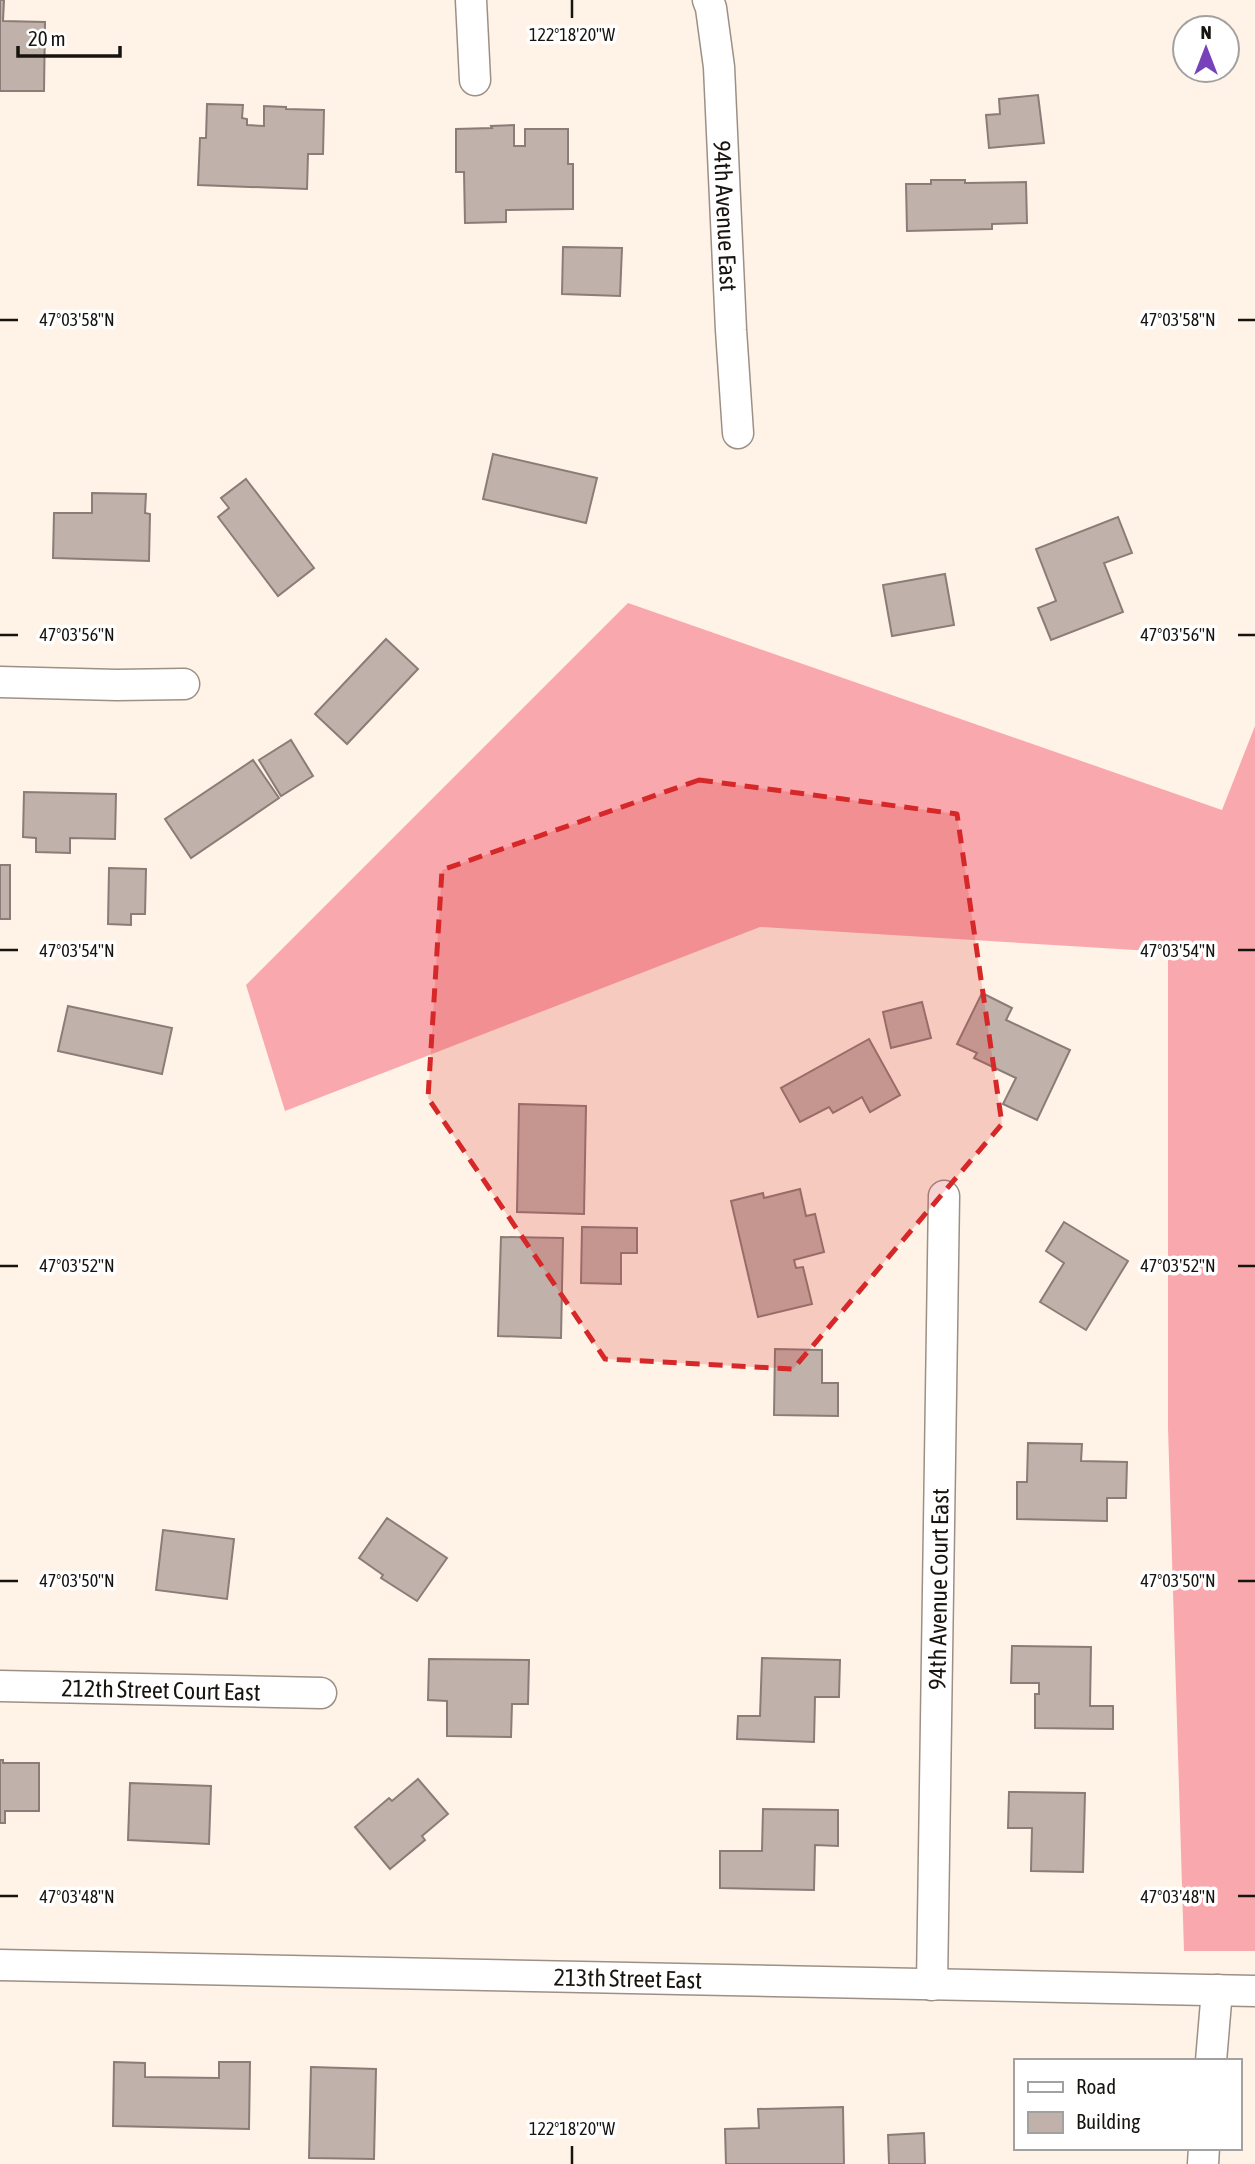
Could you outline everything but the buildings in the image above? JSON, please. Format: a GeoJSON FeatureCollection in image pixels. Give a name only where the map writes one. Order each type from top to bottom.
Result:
{"type":"FeatureCollection","features":[{"type":"Feature","properties":{"kind":"street"},"geometry":{"type":"LineString","coordinates":[[471,0],[475,80]]}},
{"type":"Feature","properties":{"kind":"street","name":"94th Avenue East"},"geometry":{"type":"LineString","coordinates":[[708,0],[719,67],[730,330],[738,433]]}},
{"type":"Feature","properties":{"kind":"street"},"geometry":{"type":"LineString","coordinates":[[0,682],[184,684]]}},
{"type":"Feature","properties":{"kind":"street","name":"94th Avenue Court East"},"geometry":{"type":"LineString","coordinates":[[932,1984],[944,1196]]}},
{"type":"Feature","properties":{"kind":"street","name":"212th Street Court East"},"geometry":{"type":"LineString","coordinates":[[0,1686],[321,1693]]}},
{"type":"Feature","properties":{"kind":"street","name":"213th Street East"},"geometry":{"type":"LineString","coordinates":[[0,1965],[1255,1991]]}},
{"type":"Feature","properties":{"kind":"street"},"geometry":{"type":"LineString","coordinates":[[1211,2059],[1217,1990]]}},
{"type":"Feature","properties":{"kind":"highlighted area"},"geometry":{"type":"Polygon","coordinates":[[[699,780],[957,814],[1002,1124],[793,1369],[605,1359],[428,1098],[442,870],[699,780]]]}},
{"type":"Feature","properties":{"kind":"shaded area"},"geometry":{"type":"Polygon","coordinates":[[[628,603],[1222,810],[1255,726],[1255,1951],[1184,1951],[1168,1428],[1168,952],[760,927],[285,1111],[246,985],[628,603]]]}}]}
